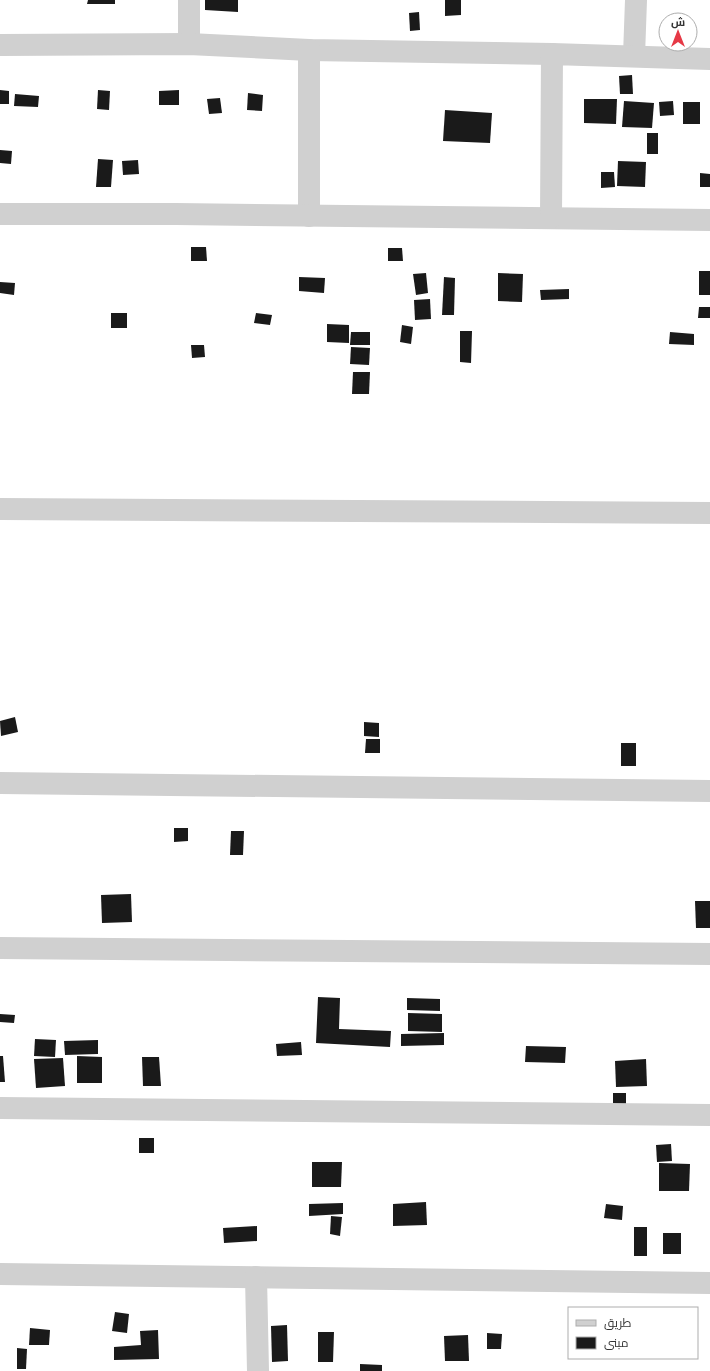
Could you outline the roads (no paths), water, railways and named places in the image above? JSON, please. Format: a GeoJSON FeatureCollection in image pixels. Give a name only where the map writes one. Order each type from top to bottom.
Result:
{"type":"FeatureCollection","features":[{"type":"Feature","properties":{"kind":"street"},"geometry":{"type":"LineString","coordinates":[[189,0],[189,44]]}},
{"type":"Feature","properties":{"kind":"street"},"geometry":{"type":"LineString","coordinates":[[634,56],[636,0]]}},
{"type":"Feature","properties":{"kind":"street"},"geometry":{"type":"LineString","coordinates":[[0,45],[189,44],[309,50],[552,54],[710,59]]}},
{"type":"Feature","properties":{"kind":"street"},"geometry":{"type":"LineString","coordinates":[[309,50],[309,216]]}},
{"type":"Feature","properties":{"kind":"street"},"geometry":{"type":"LineString","coordinates":[[551,218],[552,54]]}},
{"type":"Feature","properties":{"kind":"street"},"geometry":{"type":"LineString","coordinates":[[0,214],[176,214],[710,220]]}},
{"type":"Feature","properties":{"kind":"street"},"geometry":{"type":"LineString","coordinates":[[0,510],[710,513]]}},
{"type":"Feature","properties":{"kind":"street"},"geometry":{"type":"LineString","coordinates":[[0,783],[710,791]]}},
{"type":"Feature","properties":{"kind":"street"},"geometry":{"type":"LineString","coordinates":[[0,948],[710,954]]}},
{"type":"Feature","properties":{"kind":"street"},"geometry":{"type":"LineString","coordinates":[[0,1108],[710,1115]]}},
{"type":"Feature","properties":{"kind":"street"},"geometry":{"type":"LineString","coordinates":[[0,1274],[710,1283]]}},
{"type":"Feature","properties":{"kind":"street"},"geometry":{"type":"LineString","coordinates":[[256,1277],[258,1371]]}}]}
